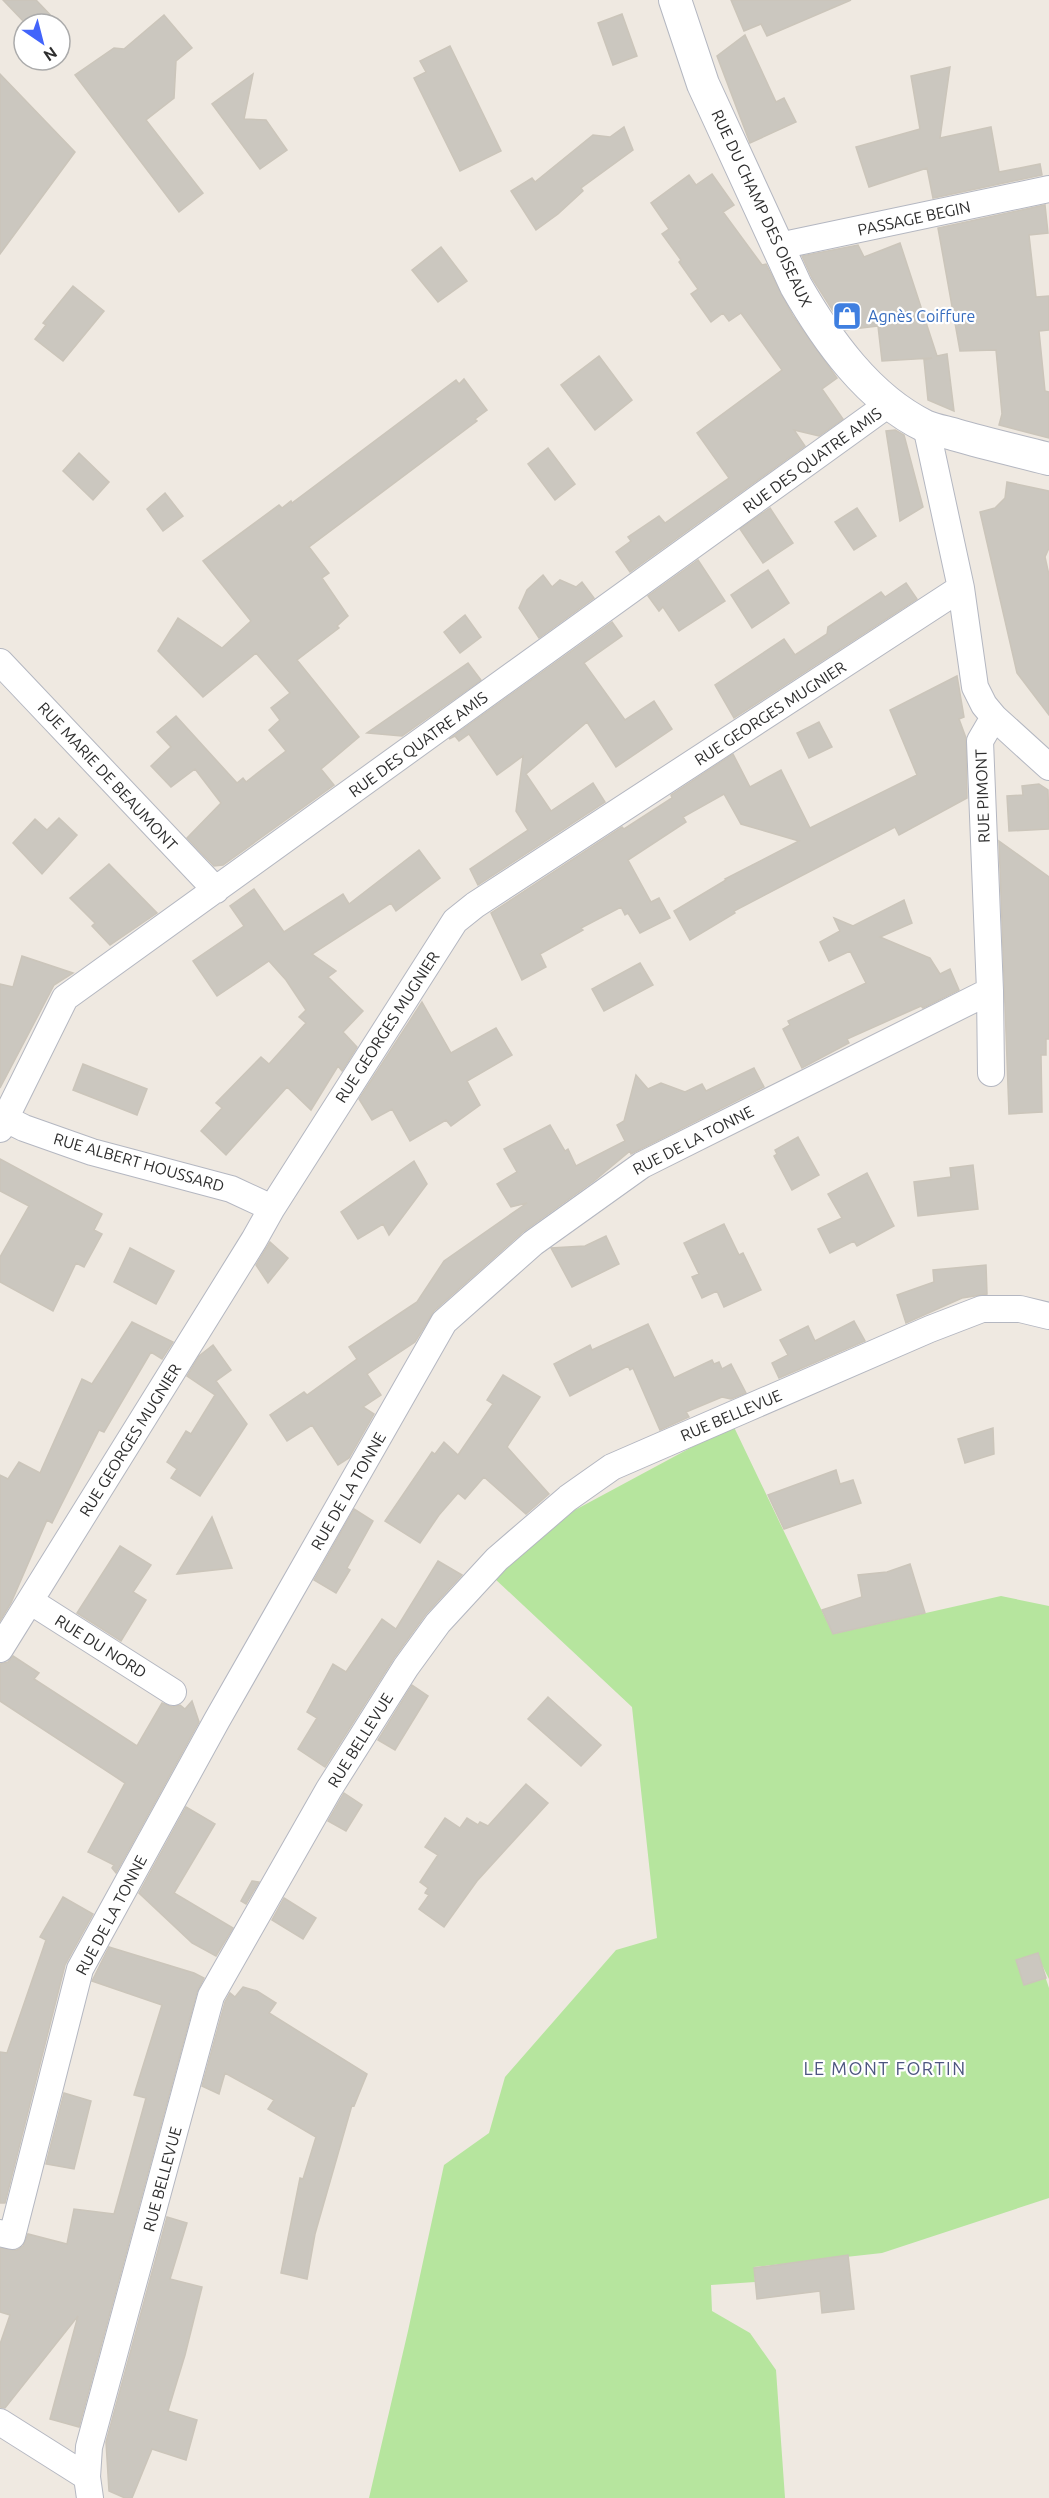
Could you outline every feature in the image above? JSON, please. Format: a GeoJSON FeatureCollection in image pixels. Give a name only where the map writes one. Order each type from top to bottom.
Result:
{"type":"FeatureCollection","features":[{"type":"Feature","properties":{"kind":"street","name":"RUE DU CHAMP DES OISEAUX"},"geometry":{"type":"LineString","coordinates":[[675,0],[703,84],[796,286],[813,316],[856,371],[890,404],[926,426],[992,446],[1049,459]]}},
{"type":"Feature","properties":{"kind":"street","name":"PASSAGE BEGIN"},"geometry":{"type":"LineString","coordinates":[[779,246],[1049,189]]}},
{"type":"Feature","properties":{"kind":"street","name":"RUE DES QUATRE AMIS"},"geometry":{"type":"LineString","coordinates":[[2,1121],[65,998],[890,404]]}},
{"type":"Feature","properties":{"kind":"street"},"geometry":{"type":"LineString","coordinates":[[926,426],[961,588],[975,687],[984,705],[994,717],[1049,767]]}},
{"type":"Feature","properties":{"kind":"street","name":"RUE GEORGES MUGNIER"},"geometry":{"type":"LineString","coordinates":[[0,1648],[272,1208],[455,921],[475,905],[961,588]]}},
{"type":"Feature","properties":{"kind":"street","name":"RUE MARIE DE BEAUMONT"},"geometry":{"type":"LineString","coordinates":[[0,664],[216,890]]}},
{"type":"Feature","properties":{"kind":"street","name":"RUE PIMONT"},"geometry":{"type":"LineString","coordinates":[[991,1073],[980,741],[994,717]]}},
{"type":"Feature","properties":{"kind":"street","name":"RUE DE LA TONNE"},"geometry":{"type":"LineString","coordinates":[[0,2233],[12,2236],[80,1969],[217,1720],[444,1322],[533,1243],[642,1165],[990,991]]}},
{"type":"Feature","properties":{"kind":"street","name":"RUE ALBERT HOUSSARD"},"geometry":{"type":"LineString","coordinates":[[2,1121],[92,1152],[231,1189],[272,1208]]}},
{"type":"Feature","properties":{"kind":"street","name":"RUE BELLEVUE"},"geometry":{"type":"LineString","coordinates":[[88,2487],[89,2447],[212,1996],[330,1789],[406,1667],[438,1623],[497,1559],[568,1498],[612,1467],[930,1329],[982,1309],[1020,1309],[1049,1316]]}},
{"type":"Feature","properties":{"kind":"street","name":"RUE DU NORD"},"geometry":{"type":"LineString","coordinates":[[30,1601],[172,1692]]}},
{"type":"Feature","properties":{"kind":"street"},"geometry":{"type":"LineString","coordinates":[[0,2421],[88,2487]]}},
{"type":"Feature","properties":{"kind":"green space"},"geometry":{"type":"Polygon","coordinates":[[[733,1425],[833,1634],[1001,1596],[1049,1606],[1049,1979],[1040,1961],[1049,1988],[1049,2198],[882,2253],[754,2267],[755,2282],[711,2285],[712,2311],[750,2333],[776,2370],[785,2498],[369,2498],[444,2165],[489,2133],[505,2077],[616,1950],[657,1938],[632,1707],[494,1578],[575,1510],[733,1425]]]}},
{"type":"Feature","properties":{"kind":"building"},"geometry":{"type":"Polygon","coordinates":[[[3,0],[36,0],[48,12],[14,12],[3,0]]]}},
{"type":"Feature","properties":{"kind":"building"},"geometry":{"type":"Polygon","coordinates":[[[731,0],[851,0],[767,36],[761,24],[744,31],[731,0]]]}},
{"type":"Feature","properties":{"kind":"building"},"geometry":{"type":"Polygon","coordinates":[[[622,14],[637,56],[613,65],[598,23],[622,14]]]}},
{"type":"Feature","properties":{"kind":"building"},"geometry":{"type":"Polygon","coordinates":[[[164,15],[192,48],[176,61],[174,98],[146,120],[203,193],[179,212],[75,75],[114,48],[124,49],[164,15]]]}},
{"type":"Feature","properties":{"kind":"building"},"geometry":{"type":"Polygon","coordinates":[[[745,35],[776,102],[784,98],[796,122],[750,143],[717,56],[745,35]]]}},
{"type":"Feature","properties":{"kind":"building"},"geometry":{"type":"Polygon","coordinates":[[[450,46],[501,151],[460,171],[414,78],[426,72],[420,61],[450,46]]]}},
{"type":"Feature","properties":{"kind":"building"},"geometry":{"type":"Polygon","coordinates":[[[950,67],[940,138],[991,127],[999,172],[1040,164],[1042,175],[933,198],[927,168],[869,187],[856,147],[920,129],[911,76],[950,67]]]}},
{"type":"Feature","properties":{"kind":"building"},"geometry":{"type":"Polygon","coordinates":[[[0,74],[75,152],[0,254],[0,74]]]}},
{"type":"Feature","properties":{"kind":"building"},"geometry":{"type":"Polygon","coordinates":[[[253,74],[244,119],[266,120],[287,150],[260,169],[212,104],[253,74]]]}},
{"type":"Feature","properties":{"kind":"building"},"geometry":{"type":"Polygon","coordinates":[[[624,127],[633,150],[581,188],[583,191],[536,230],[511,191],[532,178],[535,182],[593,135],[610,137],[624,127]]]}},
{"type":"Feature","properties":{"kind":"building"},"geometry":{"type":"Polygon","coordinates":[[[712,174],[734,205],[723,212],[762,265],[766,264],[793,316],[837,378],[822,389],[843,419],[819,436],[794,430],[805,446],[630,572],[616,552],[631,541],[628,537],[659,516],[665,523],[729,478],[697,433],[782,370],[741,313],[729,321],[723,313],[711,322],[691,294],[698,289],[662,234],[669,229],[651,203],[689,175],[696,185],[712,174]]]}},
{"type":"Feature","properties":{"kind":"building"},"geometry":{"type":"Polygon","coordinates":[[[1045,205],[1048,233],[1029,235],[1036,297],[1049,296],[1049,330],[1039,331],[1045,391],[1049,392],[1049,438],[999,425],[1002,414],[996,350],[960,351],[938,228],[1045,205]]]}},
{"type":"Feature","properties":{"kind":"building"},"geometry":{"type":"Polygon","coordinates":[[[900,243],[937,356],[947,354],[954,411],[928,400],[924,360],[932,358],[882,361],[878,326],[845,330],[812,278],[802,256],[858,245],[864,257],[900,243]]]}},
{"type":"Feature","properties":{"kind":"building"},"geometry":{"type":"Polygon","coordinates":[[[441,247],[467,281],[438,302],[412,270],[441,247]]]}},
{"type":"Feature","properties":{"kind":"building"},"geometry":{"type":"Polygon","coordinates":[[[73,286],[104,311],[63,361],[35,339],[46,325],[43,323],[73,286]]]}},
{"type":"Feature","properties":{"kind":"building"},"geometry":{"type":"Polygon","coordinates":[[[599,356],[632,400],[595,430],[561,385],[599,356]]]}},
{"type":"Feature","properties":{"kind":"building"},"geometry":{"type":"Polygon","coordinates":[[[464,379],[487,410],[475,419],[477,421],[309,547],[329,573],[322,578],[348,616],[337,626],[339,628],[297,660],[359,737],[321,769],[334,785],[223,865],[214,866],[187,838],[221,803],[195,769],[171,787],[151,766],[171,747],[157,732],[176,716],[237,783],[243,778],[246,782],[286,751],[269,730],[280,720],[271,708],[290,693],[256,653],[203,697],[158,651],[178,618],[222,648],[251,621],[203,561],[279,505],[282,508],[291,501],[292,503],[456,380],[459,384],[464,379]]]}},
{"type":"Feature","properties":{"kind":"building"},"geometry":{"type":"Polygon","coordinates":[[[895,430],[904,435],[923,507],[900,521],[886,431],[895,430]]]}},
{"type":"Feature","properties":{"kind":"building"},"geometry":{"type":"Polygon","coordinates":[[[548,448],[575,484],[555,500],[528,464],[548,448]]]}},
{"type":"Feature","properties":{"kind":"building"},"geometry":{"type":"Polygon","coordinates":[[[79,453],[109,482],[93,500],[63,471],[79,453]]]}},
{"type":"Feature","properties":{"kind":"building"},"geometry":{"type":"Polygon","coordinates":[[[1007,482],[1049,491],[1049,548],[1045,557],[1049,575],[1049,715],[1017,673],[980,512],[995,508],[1005,498],[1007,482]]]}},
{"type":"Feature","properties":{"kind":"building"},"geometry":{"type":"Polygon","coordinates":[[[165,493],[183,516],[163,531],[147,509],[165,493]]]}},
{"type":"Feature","properties":{"kind":"building"},"geometry":{"type":"Polygon","coordinates":[[[770,508],[793,543],[763,563],[740,529],[770,508]]]}},
{"type":"Feature","properties":{"kind":"building"},"geometry":{"type":"Polygon","coordinates":[[[857,508],[876,536],[854,550],[835,522],[857,508]]]}},
{"type":"Feature","properties":{"kind":"building"},"geometry":{"type":"Polygon","coordinates":[[[698,560],[725,601],[679,631],[663,607],[659,611],[648,596],[698,560]]]}},
{"type":"Feature","properties":{"kind":"building"},"geometry":{"type":"Polygon","coordinates":[[[768,570],[789,603],[752,628],[731,595],[768,570]]]}},
{"type":"Feature","properties":{"kind":"building"},"geometry":{"type":"Polygon","coordinates":[[[543,575],[552,587],[560,580],[576,587],[582,582],[594,598],[539,638],[519,608],[527,590],[543,575]]]}},
{"type":"Feature","properties":{"kind":"building"},"geometry":{"type":"Polygon","coordinates":[[[906,583],[917,599],[734,718],[715,685],[784,639],[795,655],[827,634],[828,627],[881,592],[885,597],[906,583]]]}},
{"type":"Feature","properties":{"kind":"building"},"geometry":{"type":"Polygon","coordinates":[[[465,615],[481,637],[460,653],[444,632],[465,615]]]}},
{"type":"Feature","properties":{"kind":"building"},"geometry":{"type":"Polygon","coordinates":[[[612,622],[622,636],[584,663],[625,720],[654,701],[672,729],[616,767],[587,722],[526,774],[551,811],[593,783],[605,802],[478,885],[470,869],[528,830],[516,811],[523,756],[497,775],[469,734],[459,741],[455,736],[449,739],[612,622]]]}},
{"type":"Feature","properties":{"kind":"building"},"geometry":{"type":"Polygon","coordinates":[[[468,663],[481,680],[402,736],[367,733],[468,663]]]}},
{"type":"Feature","properties":{"kind":"building"},"geometry":{"type":"Polygon","coordinates":[[[957,676],[964,717],[959,719],[966,738],[967,798],[899,835],[895,827],[734,911],[735,913],[690,940],[674,911],[725,879],[799,841],[741,824],[724,794],[683,817],[686,822],[628,860],[651,902],[659,898],[670,918],[640,933],[628,913],[625,915],[621,907],[581,928],[583,930],[540,954],[546,967],[522,980],[491,913],[622,827],[624,829],[672,798],[671,795],[733,754],[750,787],[781,770],[810,828],[917,775],[890,710],[957,676]]]}},
{"type":"Feature","properties":{"kind":"building"},"geometry":{"type":"Polygon","coordinates":[[[819,722],[832,747],[809,758],[797,733],[819,722]]]}},
{"type":"Feature","properties":{"kind":"building"},"geometry":{"type":"Polygon","coordinates":[[[1039,784],[1048,790],[1049,829],[1009,831],[1007,796],[1023,795],[1022,786],[1039,784]]]}},
{"type":"Feature","properties":{"kind":"building"},"geometry":{"type":"Polygon","coordinates":[[[59,818],[77,835],[42,874],[13,843],[35,819],[47,830],[59,818]]]}},
{"type":"Feature","properties":{"kind":"building"},"geometry":{"type":"Polygon","coordinates":[[[999,841],[1049,877],[1049,1039],[1046,1039],[1046,1055],[1041,1055],[1042,1112],[1009,1114],[999,841]]]}},
{"type":"Feature","properties":{"kind":"building"},"geometry":{"type":"Polygon","coordinates":[[[419,850],[440,878],[396,911],[391,903],[312,954],[336,971],[328,977],[363,1011],[343,1032],[357,1047],[342,1071],[338,1066],[311,1110],[287,1087],[226,1155],[201,1131],[222,1108],[216,1103],[261,1057],[269,1064],[306,1023],[299,1017],[306,1010],[286,980],[269,961],[217,996],[193,961],[244,926],[230,906],[254,889],[284,932],[343,894],[349,904],[419,850]]]}},
{"type":"Feature","properties":{"kind":"building"},"geometry":{"type":"Polygon","coordinates":[[[109,864],[157,913],[110,945],[92,926],[95,923],[70,898],[109,864]]]}},
{"type":"Feature","properties":{"kind":"building"},"geometry":{"type":"Polygon","coordinates":[[[904,900],[912,923],[880,937],[930,958],[940,974],[950,969],[959,990],[923,1008],[921,1006],[847,1039],[849,1043],[802,1068],[783,1029],[790,1025],[788,1021],[866,983],[850,951],[829,961],[820,942],[840,931],[834,918],[853,926],[904,900]]]}},
{"type":"Feature","properties":{"kind":"building"},"geometry":{"type":"Polygon","coordinates":[[[22,956],[73,973],[54,985],[0,1088],[0,984],[13,987],[22,956]]]}},
{"type":"Feature","properties":{"kind":"building"},"geometry":{"type":"Polygon","coordinates":[[[640,963],[653,985],[604,1011],[592,989],[640,963]]]}},
{"type":"Feature","properties":{"kind":"building"},"geometry":{"type":"Polygon","coordinates":[[[422,1002],[451,1053],[496,1028],[512,1055],[467,1081],[480,1105],[451,1126],[446,1120],[410,1141],[392,1109],[372,1120],[359,1099],[422,1002]]]}},
{"type":"Feature","properties":{"kind":"building"},"geometry":{"type":"Polygon","coordinates":[[[83,1064],[147,1089],[137,1115],[73,1090],[83,1064]]]}},
{"type":"Feature","properties":{"kind":"building"},"geometry":{"type":"Polygon","coordinates":[[[754,1068],[764,1087],[631,1154],[630,1151],[594,1181],[523,1232],[434,1311],[415,1342],[367,1374],[381,1395],[363,1407],[374,1414],[349,1458],[338,1465],[312,1425],[287,1441],[270,1415],[304,1392],[307,1395],[357,1359],[349,1347],[417,1302],[444,1261],[527,1203],[511,1207],[497,1184],[517,1172],[504,1149],[550,1125],[565,1151],[568,1149],[576,1166],[625,1141],[617,1125],[624,1121],[636,1075],[648,1089],[661,1083],[685,1092],[702,1084],[706,1091],[754,1068]]]}},
{"type":"Feature","properties":{"kind":"building"},"geometry":{"type":"Polygon","coordinates":[[[798,1137],[819,1175],[792,1190],[774,1156],[777,1154],[775,1150],[798,1137]]]}},
{"type":"Feature","properties":{"kind":"building"},"geometry":{"type":"Polygon","coordinates":[[[0,1159],[102,1214],[94,1230],[102,1234],[84,1267],[76,1263],[53,1311],[0,1282],[0,1257],[29,1206],[0,1191],[0,1159]]]}},
{"type":"Feature","properties":{"kind":"building"},"geometry":{"type":"Polygon","coordinates":[[[414,1161],[427,1184],[389,1235],[383,1224],[358,1239],[341,1212],[414,1161]]]}},
{"type":"Feature","properties":{"kind":"building"},"geometry":{"type":"Polygon","coordinates":[[[973,1165],[978,1209],[918,1216],[914,1182],[951,1177],[950,1168],[973,1165]]]}},
{"type":"Feature","properties":{"kind":"building"},"geometry":{"type":"Polygon","coordinates":[[[867,1173],[894,1226],[857,1246],[854,1241],[830,1253],[818,1229],[842,1218],[828,1194],[867,1173]]]}},
{"type":"Feature","properties":{"kind":"building"},"geometry":{"type":"Polygon","coordinates":[[[724,1224],[739,1255],[743,1253],[761,1290],[724,1307],[717,1291],[702,1298],[692,1277],[699,1274],[684,1243],[724,1224]]]}},
{"type":"Feature","properties":{"kind":"building"},"geometry":{"type":"Polygon","coordinates":[[[606,1236],[619,1264],[572,1287],[551,1248],[585,1246],[606,1236]]]}},
{"type":"Feature","properties":{"kind":"building"},"geometry":{"type":"Polygon","coordinates":[[[270,1242],[288,1258],[268,1283],[256,1265],[270,1242]]]}},
{"type":"Feature","properties":{"kind":"building"},"geometry":{"type":"Polygon","coordinates":[[[130,1248],[174,1271],[156,1304],[114,1282],[130,1248]]]}},
{"type":"Feature","properties":{"kind":"building"},"geometry":{"type":"Polygon","coordinates":[[[986,1265],[987,1294],[962,1298],[906,1323],[897,1295],[934,1282],[933,1270],[986,1265]]]}},
{"type":"Feature","properties":{"kind":"building"},"geometry":{"type":"Polygon","coordinates":[[[854,1321],[865,1341],[779,1378],[772,1363],[788,1355],[780,1340],[808,1326],[815,1341],[854,1321]]]}},
{"type":"Feature","properties":{"kind":"building"},"geometry":{"type":"Polygon","coordinates":[[[132,1322],[173,1342],[162,1359],[151,1352],[104,1432],[99,1430],[52,1523],[47,1520],[11,1603],[0,1621],[0,1475],[8,1479],[19,1462],[40,1473],[82,1379],[92,1384],[132,1322]]]}},
{"type":"Feature","properties":{"kind":"building"},"geometry":{"type":"Polygon","coordinates":[[[648,1324],[674,1378],[712,1360],[714,1364],[719,1362],[722,1369],[731,1364],[746,1393],[731,1399],[722,1397],[686,1412],[689,1417],[660,1430],[633,1368],[630,1370],[628,1366],[570,1396],[554,1364],[590,1345],[592,1350],[648,1324]]]}},
{"type":"Feature","properties":{"kind":"building"},"geometry":{"type":"Polygon","coordinates":[[[213,1345],[231,1370],[216,1381],[247,1424],[200,1496],[171,1478],[177,1469],[167,1462],[186,1431],[191,1434],[215,1395],[187,1376],[199,1356],[213,1345]]]}},
{"type":"Feature","properties":{"kind":"building"},"geometry":{"type":"Polygon","coordinates":[[[503,1375],[540,1397],[507,1447],[549,1494],[526,1514],[484,1477],[465,1499],[458,1493],[439,1515],[420,1543],[385,1521],[432,1452],[435,1454],[444,1442],[458,1455],[493,1404],[487,1400],[503,1375]]]}},
{"type":"Feature","properties":{"kind":"building"},"geometry":{"type":"Polygon","coordinates":[[[993,1428],[994,1454],[965,1463],[958,1439],[993,1428]]]}},
{"type":"Feature","properties":{"kind":"building"},"geometry":{"type":"Polygon","coordinates":[[[836,1470],[840,1484],[853,1480],[861,1503],[784,1529],[768,1495],[836,1470]]]}},
{"type":"Feature","properties":{"kind":"building"},"geometry":{"type":"Polygon","coordinates":[[[354,1509],[373,1521],[347,1568],[350,1570],[336,1593],[314,1580],[354,1509]]]}},
{"type":"Feature","properties":{"kind":"building"},"geometry":{"type":"Polygon","coordinates":[[[212,1517],[232,1568],[177,1574],[212,1517]]]}},
{"type":"Feature","properties":{"kind":"building"},"geometry":{"type":"Polygon","coordinates":[[[120,1546],[151,1565],[133,1592],[146,1600],[121,1641],[77,1613],[120,1546]]]}},
{"type":"Feature","properties":{"kind":"building"},"geometry":{"type":"Polygon","coordinates":[[[438,1561],[462,1575],[426,1614],[394,1658],[325,1767],[298,1749],[317,1718],[307,1712],[333,1664],[346,1672],[382,1619],[396,1629],[438,1561]]]}},
{"type":"Feature","properties":{"kind":"building"},"geometry":{"type":"Polygon","coordinates":[[[910,1564],[925,1613],[833,1634],[822,1610],[862,1597],[858,1575],[887,1572],[910,1564]]]}},
{"type":"Feature","properties":{"kind":"building"},"geometry":{"type":"Polygon","coordinates":[[[13,1656],[39,1673],[34,1679],[137,1746],[162,1703],[172,1707],[180,1705],[185,1709],[192,1701],[199,1722],[116,1873],[112,1868],[114,1865],[88,1852],[125,1783],[0,1701],[0,1664],[8,1662],[13,1656]]]}},
{"type":"Feature","properties":{"kind":"building"},"geometry":{"type":"Polygon","coordinates":[[[412,1685],[428,1696],[395,1750],[378,1740],[412,1685]]]}},
{"type":"Feature","properties":{"kind":"building"},"geometry":{"type":"Polygon","coordinates":[[[548,1697],[601,1745],[581,1766],[528,1719],[548,1697]]]}},
{"type":"Feature","properties":{"kind":"building"},"geometry":{"type":"Polygon","coordinates":[[[526,1784],[548,1803],[477,1881],[444,1927],[419,1909],[429,1895],[425,1893],[428,1888],[420,1882],[438,1855],[425,1847],[445,1818],[460,1828],[467,1818],[478,1825],[480,1822],[488,1826],[526,1784]]]}},
{"type":"Feature","properties":{"kind":"building"},"geometry":{"type":"Polygon","coordinates":[[[344,1793],[362,1805],[346,1831],[328,1821],[344,1793]]]}},
{"type":"Feature","properties":{"kind":"building"},"geometry":{"type":"Polygon","coordinates":[[[186,1807],[215,1824],[174,1893],[233,1928],[216,1956],[192,1943],[139,1893],[186,1807]]]}},
{"type":"Feature","properties":{"kind":"building"},"geometry":{"type":"Polygon","coordinates":[[[252,1881],[259,1882],[246,1904],[241,1901],[252,1881]]]}},
{"type":"Feature","properties":{"kind":"building"},"geometry":{"type":"Polygon","coordinates":[[[63,1897],[93,1914],[65,1965],[5,2203],[0,2203],[0,2052],[7,2053],[46,1940],[40,1937],[63,1897]]]}},
{"type":"Feature","properties":{"kind":"building"},"geometry":{"type":"Polygon","coordinates":[[[284,1898],[316,1918],[303,1939],[272,1920],[284,1898]]]}},
{"type":"Feature","properties":{"kind":"building"},"geometry":{"type":"Polygon","coordinates":[[[109,1947],[204,1978],[197,1992],[79,2427],[50,2419],[78,2316],[5,2408],[0,2407],[0,2344],[10,2315],[0,2312],[0,2248],[17,2250],[23,2246],[28,2234],[67,2244],[74,2209],[114,2214],[146,2098],[134,2095],[162,2005],[92,1981],[109,1947]]]}},
{"type":"Feature","properties":{"kind":"building"},"geometry":{"type":"Polygon","coordinates":[[[1038,1953],[1046,1978],[1024,1985],[1016,1960],[1038,1953]]]}},
{"type":"Feature","properties":{"kind":"building"},"geometry":{"type":"Polygon","coordinates":[[[243,1987],[257,1991],[276,2003],[269,2013],[367,2074],[354,2106],[352,2105],[315,2234],[307,2279],[281,2273],[300,2178],[303,2179],[316,2137],[268,2109],[274,2100],[225,2073],[219,2094],[202,2086],[225,2002],[230,1993],[235,1997],[243,1987]]]}},
{"type":"Feature","properties":{"kind":"building"},"geometry":{"type":"Polygon","coordinates":[[[64,2093],[91,2101],[74,2169],[46,2164],[64,2093]]]}},
{"type":"Feature","properties":{"kind":"building"},"geometry":{"type":"Polygon","coordinates":[[[167,2217],[187,2223],[170,2279],[202,2287],[168,2411],[197,2420],[186,2460],[152,2449],[132,2498],[125,2498],[109,2491],[106,2442],[167,2217]]]}},
{"type":"Feature","properties":{"kind":"building"},"geometry":{"type":"Polygon","coordinates":[[[848,2255],[854,2309],[822,2313],[820,2291],[757,2299],[754,2268],[848,2255]]]}},
{"type":"Feature","properties":{"kind":"place","name":"Agnès Coiffure"},"geometry":{"type":"Point","coordinates":[847,316]}},
{"type":"Feature","properties":{"kind":"district","name":"LE MONT FORTIN"},"geometry":{"type":"Point","coordinates":[885,2068]}}]}
